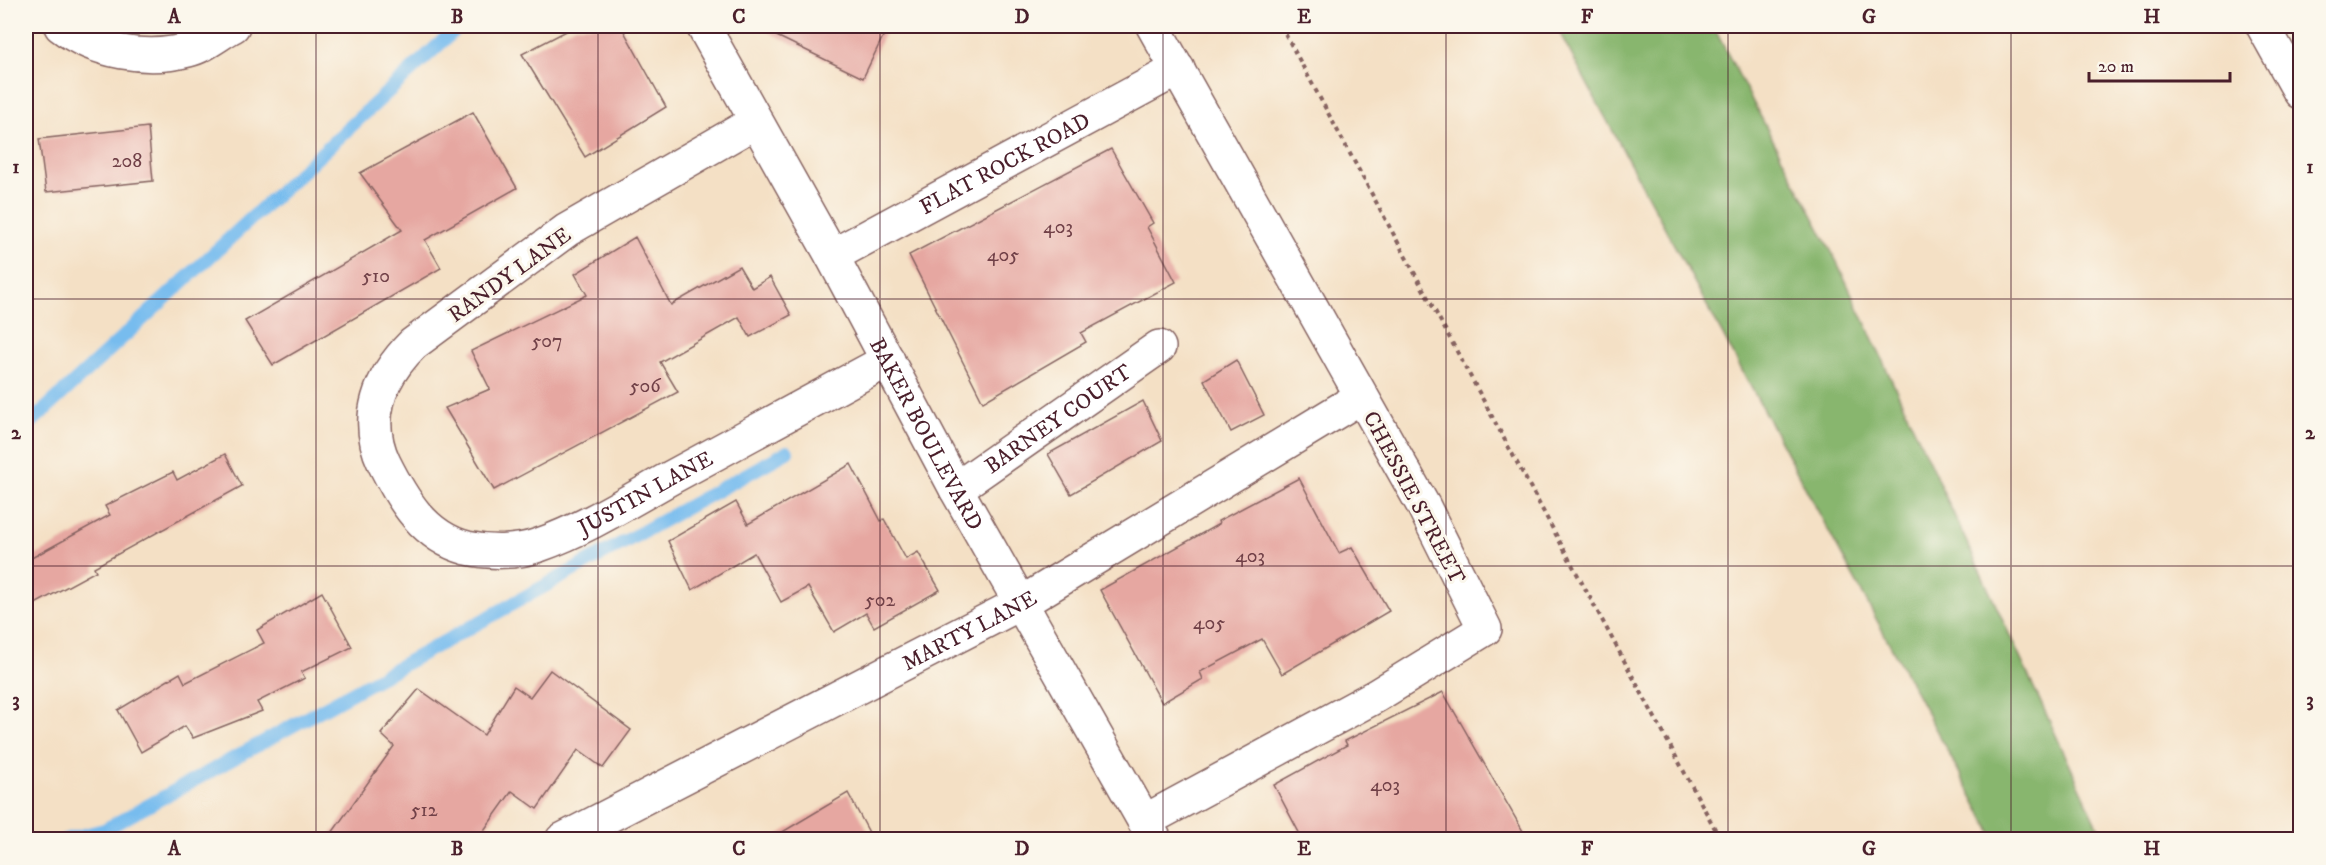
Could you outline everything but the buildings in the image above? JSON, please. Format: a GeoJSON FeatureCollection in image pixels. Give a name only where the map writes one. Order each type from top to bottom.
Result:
{"type":"FeatureCollection","features":[{"type":"Feature","properties":{"kind":"street"},"geometry":{"type":"LineString","coordinates":[[61,26],[110,50],[141,55],[190,50],[232,26]]}},
{"type":"Feature","properties":{"kind":"street","name":"CHESSIE STREET"},"geometry":{"type":"LineString","coordinates":[[1150,830],[1485,629],[1423,505],[1153,26]]}},
{"type":"Feature","properties":{"kind":"street"},"geometry":{"type":"LineString","coordinates":[[2263,26],[2301,92]]}},
{"type":"Feature","properties":{"kind":"street","name":"BAKER BOULEVARD"},"geometry":{"type":"LineString","coordinates":[[711,29],[755,122],[832,256],[956,489],[1023,602],[1150,830]]}},
{"type":"Feature","properties":{"kind":"street","name":"FLAT ROCK ROAD"},"geometry":{"type":"LineString","coordinates":[[832,256],[1178,69]]}},
{"type":"Feature","properties":{"kind":"street","name":"RANDY LANE"},"geometry":{"type":"LineString","coordinates":[[400,496],[381,455],[375,419],[379,391],[392,365],[413,344],[567,230],[755,122]]}},
{"type":"Feature","properties":{"kind":"street","name":"BARNEY COURT"},"geometry":{"type":"LineString","coordinates":[[956,489],[1159,346]]}},
{"type":"Feature","properties":{"kind":"street","name":"JUSTIN LANE"},"geometry":{"type":"LineString","coordinates":[[400,496],[433,531],[466,547],[502,552],[537,546],[600,517],[888,360]]}},
{"type":"Feature","properties":{"kind":"street","name":"MARTY LANE"},"geometry":{"type":"LineString","coordinates":[[562,840],[1023,602],[1361,397]]}},
{"type":"Feature","properties":{"kind":"path"},"geometry":{"type":"LineString","coordinates":[[1281,26],[1721,840]]}},
{"type":"Feature","properties":{"kind":"green space"},"geometry":{"type":"Polygon","coordinates":[[[1556,26],[1713,26],[1837,262],[2104,839],[1995,839],[1556,26]]]}},
{"type":"Feature","properties":{"kind":"waterway"},"geometry":{"type":"LineString","coordinates":[[26,427],[459,26]]}},
{"type":"Feature","properties":{"kind":"waterway"},"geometry":{"type":"LineString","coordinates":[[65,840],[104,830],[787,452]]}}]}
